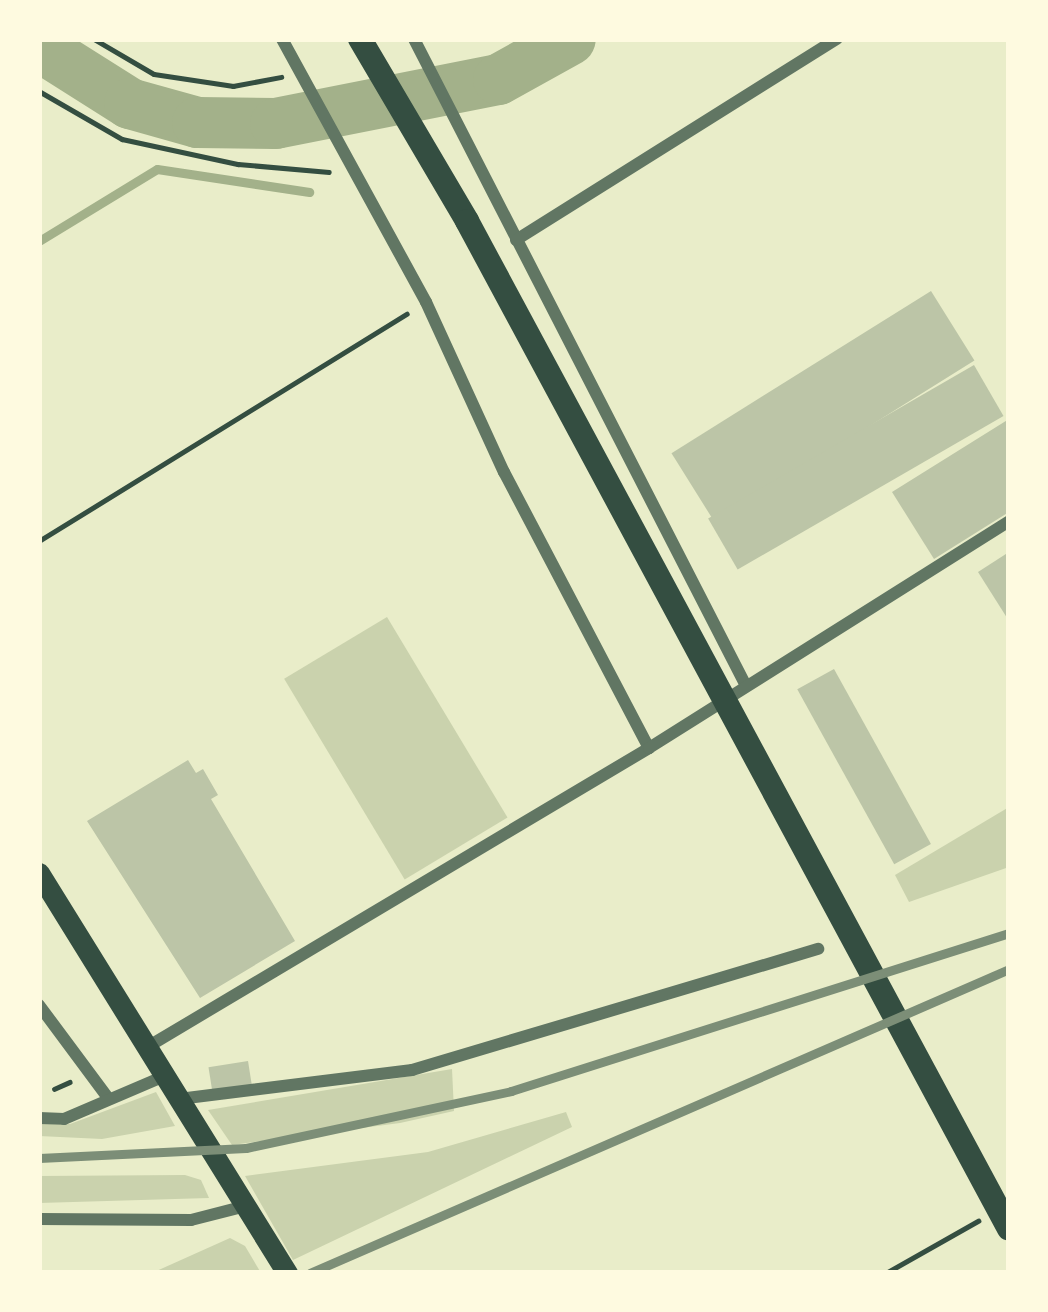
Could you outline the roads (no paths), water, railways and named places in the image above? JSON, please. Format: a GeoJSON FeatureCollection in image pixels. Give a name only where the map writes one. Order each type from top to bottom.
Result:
{"type":"FeatureCollection","features":[{"type":"Feature","properties":{"kind":"highway"},"geometry":{"type":"LineString","coordinates":[[360,39],[386,74]]}},
{"type":"Feature","properties":{"kind":"highway"},"geometry":{"type":"LineString","coordinates":[[371,39],[999,1222]]}},
{"type":"Feature","properties":{"kind":"main road"},"geometry":{"type":"LineString","coordinates":[[39,873],[287,1273]]}},
{"type":"Feature","properties":{"kind":"street"},"geometry":{"type":"LineString","coordinates":[[282,39],[427,302],[504,472],[649,748]]}},
{"type":"Feature","properties":{"kind":"street"},"geometry":{"type":"LineString","coordinates":[[414,39],[744,682]]}},
{"type":"Feature","properties":{"kind":"street"},"geometry":{"type":"LineString","coordinates":[[516,240],[837,39]]}},
{"type":"Feature","properties":{"kind":"street"},"geometry":{"type":"LineString","coordinates":[[148,1046],[649,748],[744,682],[1009,521]]}},
{"type":"Feature","properties":{"kind":"street"},"geometry":{"type":"LineString","coordinates":[[179,1099],[412,1070],[818,949]]}},
{"type":"Feature","properties":{"kind":"street"},"geometry":{"type":"LineString","coordinates":[[40,1011],[108,1098]]}},
{"type":"Feature","properties":{"kind":"street"},"geometry":{"type":"LineString","coordinates":[[39,1118],[64,1119],[165,1076]]}},
{"type":"Feature","properties":{"kind":"street"},"geometry":{"type":"LineString","coordinates":[[39,1219],[191,1220],[246,1206]]}},
{"type":"Feature","properties":{"kind":"waterway"},"geometry":{"type":"LineString","coordinates":[[39,46],[129,103],[197,122],[275,123],[498,79],[570,39]]}},
{"type":"Feature","properties":{"kind":"waterway"},"geometry":{"type":"LineString","coordinates":[[39,241],[157,169],[309,192]]}},
{"type":"Feature","properties":{"kind":"railway"},"geometry":{"type":"LineString","coordinates":[[39,1158],[246,1148],[511,1091],[1009,933]]}},
{"type":"Feature","properties":{"kind":"railway"},"geometry":{"type":"LineString","coordinates":[[310,1273],[1009,969]]}}]}
